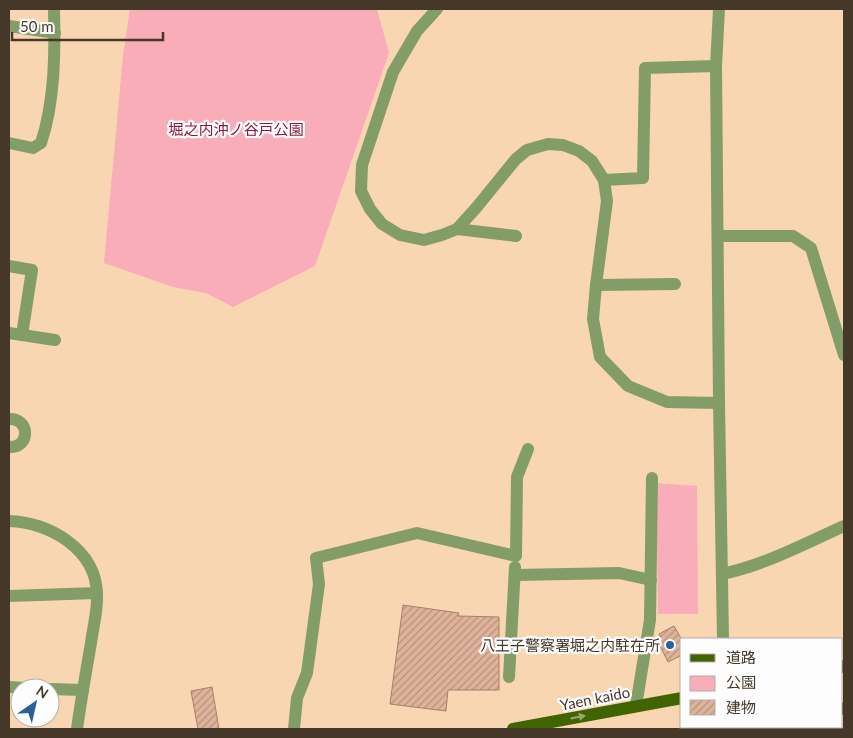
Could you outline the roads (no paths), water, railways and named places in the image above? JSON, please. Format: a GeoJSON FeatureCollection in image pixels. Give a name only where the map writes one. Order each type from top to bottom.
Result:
{"type":"FeatureCollection","features":[{"type":"Feature","properties":{"kind":"main road","name":"Yaen kaido"},"geometry":{"type":"LineString","coordinates":[[513,729],[680,698]]}},
{"type":"Feature","properties":{"kind":"street"},"geometry":{"type":"LineString","coordinates":[[9,144],[34,148],[41,143],[45,131],[51,98],[55,33],[54,9]]}},
{"type":"Feature","properties":{"kind":"street"},"geometry":{"type":"LineString","coordinates":[[437,9],[417,31],[393,72],[362,165],[362,190],[370,209],[382,224],[400,235],[424,240],[442,236],[457,229],[516,158],[527,150],[548,144],[563,145],[579,151],[592,161],[604,180],[607,201],[593,319],[600,357],[628,386],[667,402],[718,403]]}},
{"type":"Feature","properties":{"kind":"street"},"geometry":{"type":"LineString","coordinates":[[719,9],[716,66],[718,403],[723,638]]}},
{"type":"Feature","properties":{"kind":"street"},"geometry":{"type":"LineString","coordinates":[[9,26],[55,33]]}},
{"type":"Feature","properties":{"kind":"street"},"geometry":{"type":"LineString","coordinates":[[604,180],[643,178],[645,68],[716,66]]}},
{"type":"Feature","properties":{"kind":"street"},"geometry":{"type":"LineString","coordinates":[[457,229],[516,236]]}},
{"type":"Feature","properties":{"kind":"street"},"geometry":{"type":"LineString","coordinates":[[718,236],[794,236],[811,248],[844,355]]}},
{"type":"Feature","properties":{"kind":"street"},"geometry":{"type":"LineString","coordinates":[[9,266],[32,270],[22,335]]}},
{"type":"Feature","properties":{"kind":"street"},"geometry":{"type":"LineString","coordinates":[[596,286],[676,284]]}},
{"type":"Feature","properties":{"kind":"street"},"geometry":{"type":"LineString","coordinates":[[9,333],[55,340]]}},
{"type":"Feature","properties":{"kind":"street"},"geometry":{"type":"LineString","coordinates":[[9,419],[22,424],[25,432],[23,441],[20,444],[16,447],[9,447]]}},
{"type":"Feature","properties":{"kind":"street"},"geometry":{"type":"LineString","coordinates":[[509,676],[516,556],[517,477],[528,449]]}},
{"type":"Feature","properties":{"kind":"street"},"geometry":{"type":"LineString","coordinates":[[636,706],[650,620],[652,478]]}},
{"type":"Feature","properties":{"kind":"street"},"geometry":{"type":"LineString","coordinates":[[9,521],[21,521],[45,528],[78,549],[90,566],[97,593],[77,729]]}},
{"type":"Feature","properties":{"kind":"street"},"geometry":{"type":"LineString","coordinates":[[722,574],[746,569],[844,526]]}},
{"type":"Feature","properties":{"kind":"street"},"geometry":{"type":"LineString","coordinates":[[294,729],[297,698],[307,672],[319,584],[316,558],[417,533],[516,556]]}},
{"type":"Feature","properties":{"kind":"street"},"geometry":{"type":"LineString","coordinates":[[515,575],[619,573],[651,580]]}},
{"type":"Feature","properties":{"kind":"street"},"geometry":{"type":"LineString","coordinates":[[9,596],[97,593]]}},
{"type":"Feature","properties":{"kind":"street"},"geometry":{"type":"LineString","coordinates":[[60,689],[83,690]]}},
{"type":"Feature","properties":{"kind":"place","name":"八王子警察署堀之内駐在所"},"geometry":{"type":"Point","coordinates":[670,645]}},
{"type":"Feature","properties":{"kind":"park label","name":"堀之内沖ノ谷戸公園"},"geometry":{"type":"Point","coordinates":[236,129]}}]}
